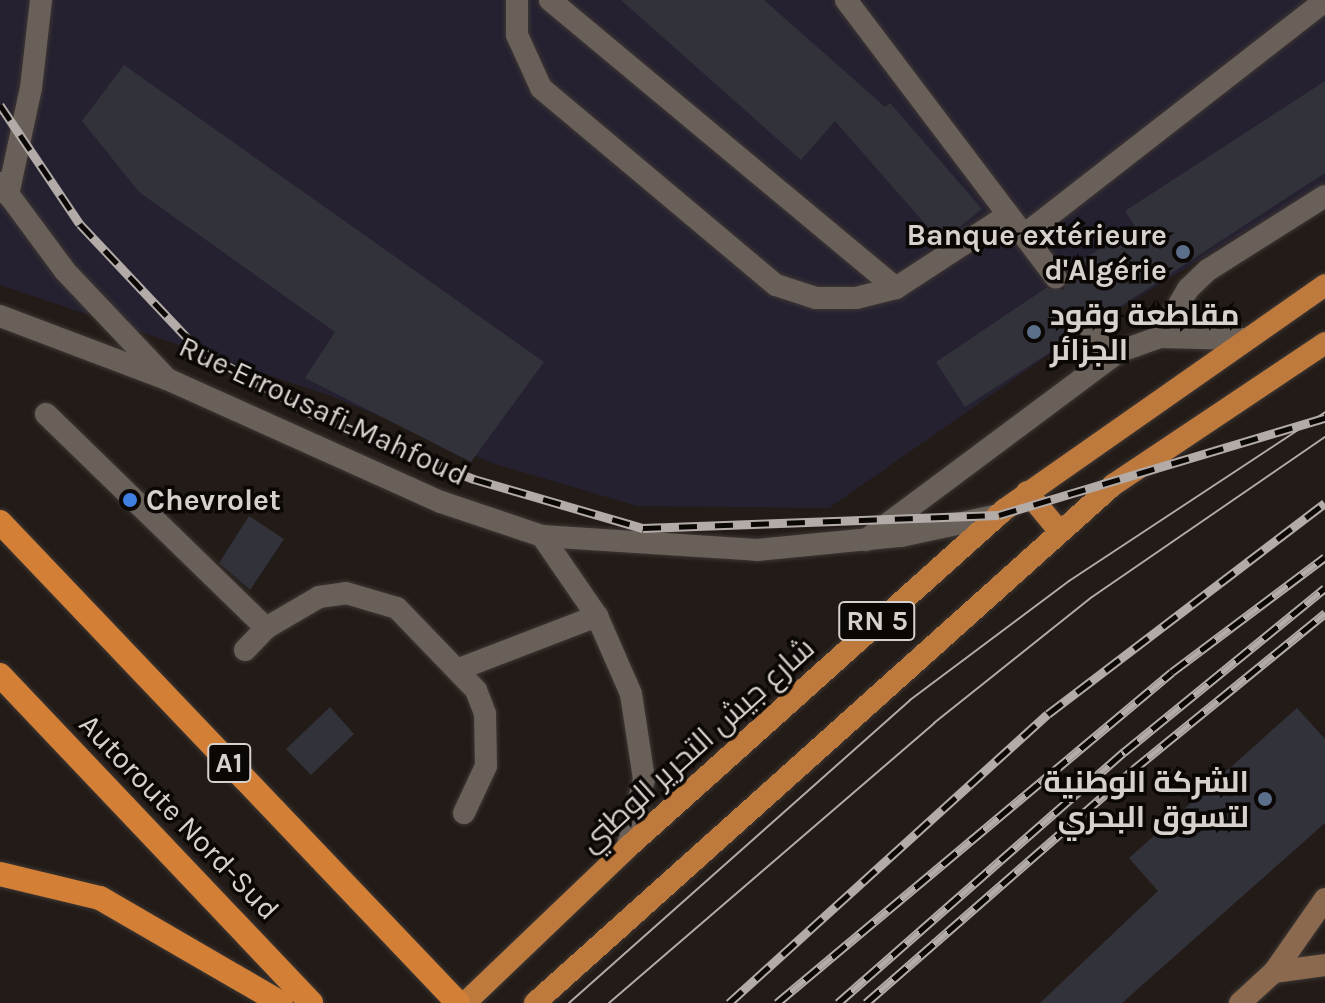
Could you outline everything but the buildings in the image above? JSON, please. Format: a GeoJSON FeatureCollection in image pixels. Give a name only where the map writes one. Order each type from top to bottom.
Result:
{"type":"FeatureCollection","features":[{"type":"Feature","properties":{"kind":"highway","name":"شارع جيش التحرير الوطني"},"geometry":{"type":"LineString","coordinates":[[465,1003],[627,848],[999,515],[1242,339],[1325,285]]}},
{"type":"Feature","properties":{"kind":"highway","name":"RN 5"},"geometry":{"type":"LineString","coordinates":[[535,1003],[1113,485],[1325,343]]}},
{"type":"Feature","properties":{"kind":"highway"},"geometry":{"type":"LineString","coordinates":[[1027,492],[1060,532]]}},
{"type":"Feature","properties":{"kind":"highway","name":"A1"},"geometry":{"type":"LineString","coordinates":[[0,522],[458,1003]]}},
{"type":"Feature","properties":{"kind":"highway","name":"Autoroute Nord-Sud"},"geometry":{"type":"LineString","coordinates":[[0,675],[311,1003]]}},
{"type":"Feature","properties":{"kind":"highway"},"geometry":{"type":"LineString","coordinates":[[0,874],[100,898],[281,1003]]}},
{"type":"Feature","properties":{"kind":"main road"},"geometry":{"type":"LineString","coordinates":[[1240,1003],[1274,972],[1325,899]]}},
{"type":"Feature","properties":{"kind":"main road"},"geometry":{"type":"LineString","coordinates":[[1274,972],[1321,961]]}},
{"type":"Feature","properties":{"kind":"street","name":"Rue Errousafi Mahfoud"},"geometry":{"type":"LineString","coordinates":[[41,0],[27,112],[4,189],[74,280],[167,379],[441,502],[542,536],[757,550],[866,540],[999,515]]}},
{"type":"Feature","properties":{"kind":"street"},"geometry":{"type":"LineString","coordinates":[[517,0],[517,35],[541,88],[743,262],[776,285],[816,298],[856,298],[896,288],[1008,215]]}},
{"type":"Feature","properties":{"kind":"street"},"geometry":{"type":"LineString","coordinates":[[550,0],[896,288]]}},
{"type":"Feature","properties":{"kind":"street"},"geometry":{"type":"LineString","coordinates":[[846,0],[1056,278]]}},
{"type":"Feature","properties":{"kind":"street"},"geometry":{"type":"LineString","coordinates":[[1024,235],[1325,1]]}},
{"type":"Feature","properties":{"kind":"street"},"geometry":{"type":"LineString","coordinates":[[1160,337],[1188,289],[1208,270],[1325,196]]}},
{"type":"Feature","properties":{"kind":"street"},"geometry":{"type":"LineString","coordinates":[[0,316],[167,379]]}},
{"type":"Feature","properties":{"kind":"street"},"geometry":{"type":"LineString","coordinates":[[1089,327],[1109,358]]}},
{"type":"Feature","properties":{"kind":"street"},"geometry":{"type":"LineString","coordinates":[[866,540],[1109,358],[1160,337],[1242,339]]}},
{"type":"Feature","properties":{"kind":"street"},"geometry":{"type":"LineString","coordinates":[[46,414],[266,628]]}},
{"type":"Feature","properties":{"kind":"street"},"geometry":{"type":"LineString","coordinates":[[542,536],[597,616],[631,694],[640,736],[644,779],[627,848]]}},
{"type":"Feature","properties":{"kind":"street"},"geometry":{"type":"LineString","coordinates":[[245,650],[266,628],[319,597],[346,593],[373,597],[397,608],[476,690],[489,740],[486,766],[464,813]]}},
{"type":"Feature","properties":{"kind":"street"},"geometry":{"type":"LineString","coordinates":[[459,669],[597,616]]}},
{"type":"Feature","properties":{"kind":"shaded area"},"geometry":{"type":"Polygon","coordinates":[[[0,0],[1325,0],[1325,183],[1077,335],[829,508],[637,506],[495,464],[331,396],[0,285],[0,0]]]}},
{"type":"Feature","properties":{"kind":"tram line"},"geometry":{"type":"LineString","coordinates":[[569,1003],[910,700],[1069,581],[1325,412]]}},
{"type":"Feature","properties":{"kind":"tram line"},"geometry":{"type":"LineString","coordinates":[[609,1003],[934,723],[1092,597],[1325,437]]}},
{"type":"Feature","properties":{"kind":"railway"},"geometry":{"type":"LineString","coordinates":[[0,105],[80,224],[198,349],[312,414],[474,479],[643,528],[999,515],[1325,418]]}},
{"type":"Feature","properties":{"kind":"railway"},"geometry":{"type":"LineString","coordinates":[[729,1003],[1048,714],[1325,503]]}},
{"type":"Feature","properties":{"kind":"railway"},"geometry":{"type":"LineString","coordinates":[[777,1003],[1172,672],[1325,557]]}},
{"type":"Feature","properties":{"kind":"railway"},"geometry":{"type":"LineString","coordinates":[[838,1003],[1124,752],[1325,588]]}},
{"type":"Feature","properties":{"kind":"railway"},"geometry":{"type":"LineString","coordinates":[[866,1003],[1134,769],[1325,613]]}},
{"type":"Feature","properties":{"kind":"place","name":"Banque extérieure d'Algérie"},"geometry":{"type":"Point","coordinates":[1183,252]}},
{"type":"Feature","properties":{"kind":"place","name":"مقاطعة وقود الجزائر"},"geometry":{"type":"Point","coordinates":[1034,332]}},
{"type":"Feature","properties":{"kind":"place","name":"Chevrolet"},"geometry":{"type":"Point","coordinates":[130,500]}},
{"type":"Feature","properties":{"kind":"place","name":"الشركة الوطنية لتسوق البحري"},"geometry":{"type":"Point","coordinates":[1265,799]}}]}
